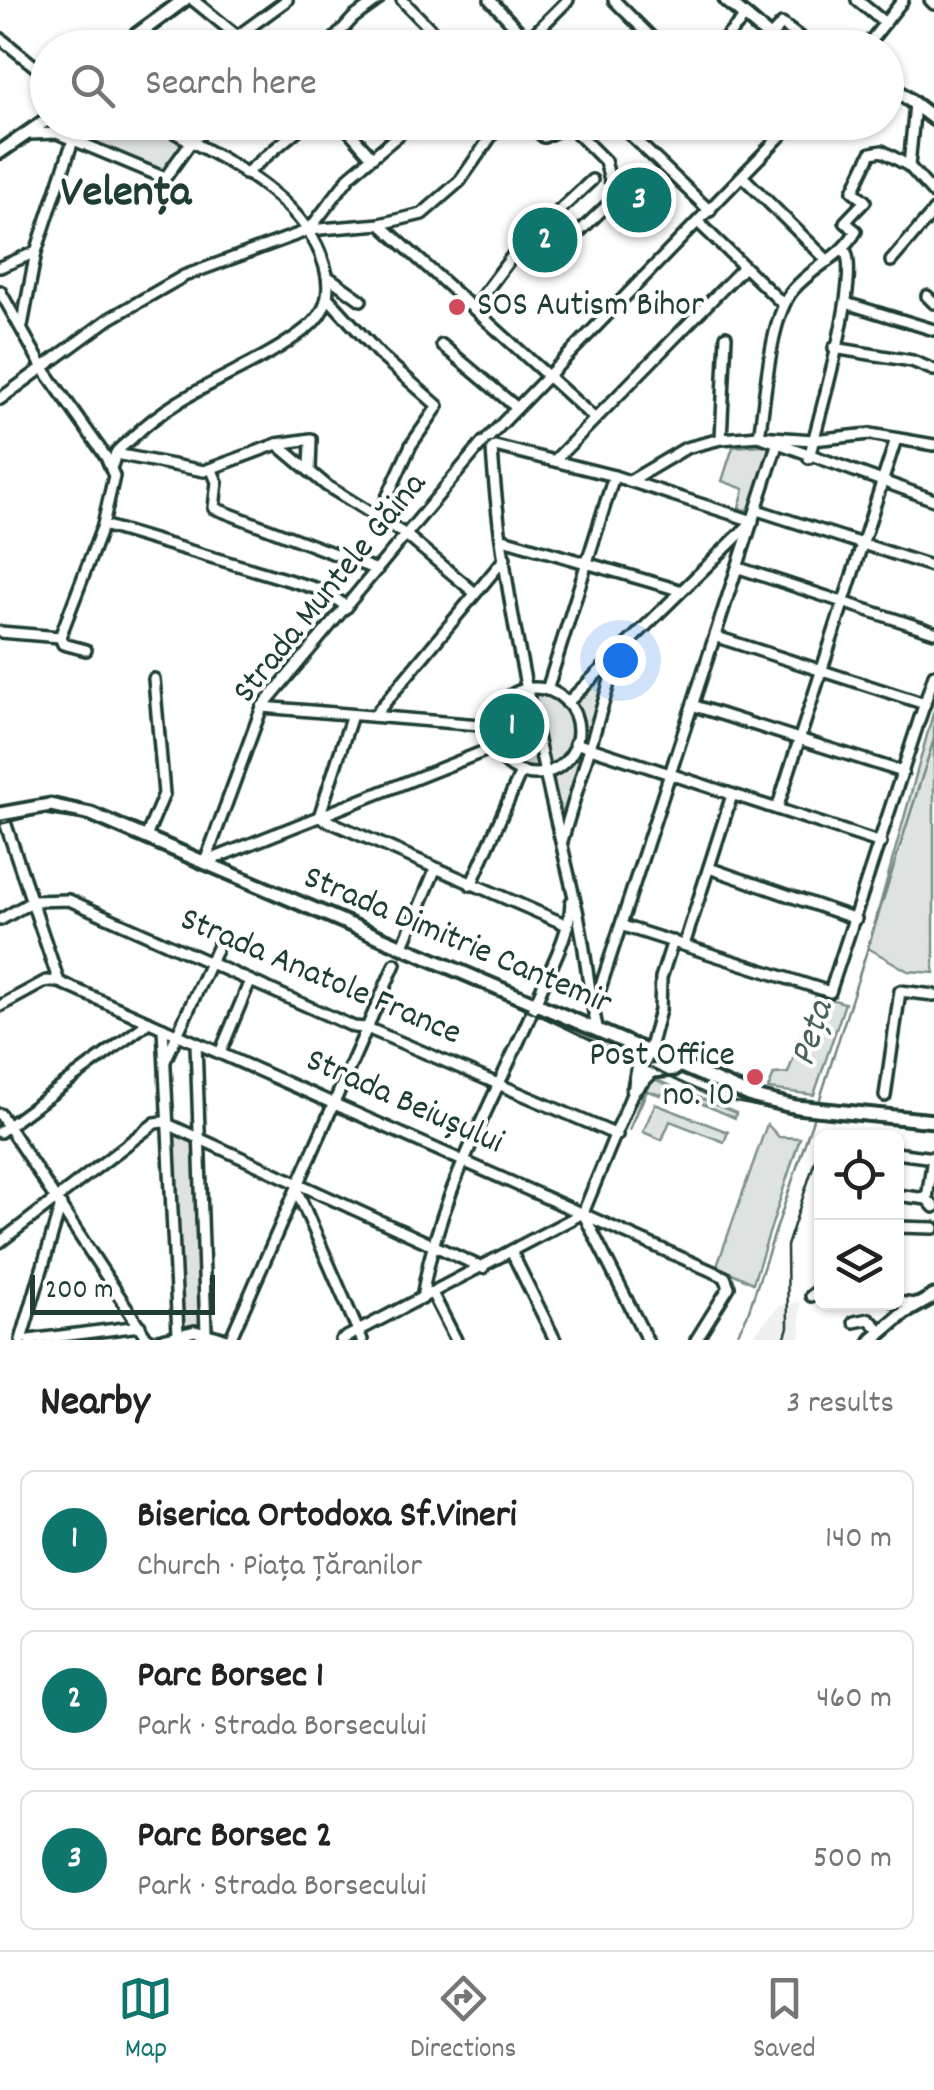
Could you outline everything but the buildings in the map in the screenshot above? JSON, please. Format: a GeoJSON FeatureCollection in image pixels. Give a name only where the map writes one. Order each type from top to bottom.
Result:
{"type":"FeatureCollection","features":[{"type":"Feature","properties":{"kind":"main road"},"geometry":{"type":"LineString","coordinates":[[143,30],[184,0]]}},
{"type":"Feature","properties":{"kind":"main road"},"geometry":{"type":"LineString","coordinates":[[726,0],[762,30]]}},
{"type":"Feature","properties":{"kind":"main road"},"geometry":{"type":"LineString","coordinates":[[904,96],[934,120]]}},
{"type":"Feature","properties":{"kind":"main road"},"geometry":{"type":"LineString","coordinates":[[0,152],[30,134]]}},
{"type":"Feature","properties":{"kind":"main road","name":"Strada Dimitrie Cantemir"},"geometry":{"type":"LineString","coordinates":[[3,820],[31,806],[64,806],[146,837],[648,1055],[754,1097],[823,1110],[934,1118]]}},
{"type":"Feature","properties":{"kind":"main road"},"geometry":{"type":"LineString","coordinates":[[625,1044],[639,1064],[633,1091]]}},
{"type":"Feature","properties":{"kind":"main road"},"geometry":{"type":"LineString","coordinates":[[633,1091],[656,1070],[688,1071]]}},
{"type":"Feature","properties":{"kind":"main road"},"geometry":{"type":"LineString","coordinates":[[877,1336],[917,1304],[934,1296]]}},
{"type":"Feature","properties":{"kind":"street"},"geometry":{"type":"LineString","coordinates":[[194,0],[230,30]]}},
{"type":"Feature","properties":{"kind":"street"},"geometry":{"type":"LineString","coordinates":[[245,30],[287,0]]}},
{"type":"Feature","properties":{"kind":"street"},"geometry":{"type":"LineString","coordinates":[[342,30],[378,0]]}},
{"type":"Feature","properties":{"kind":"street"},"geometry":{"type":"LineString","coordinates":[[402,0],[432,30]]}},
{"type":"Feature","properties":{"kind":"street"},"geometry":{"type":"LineString","coordinates":[[490,0],[515,30]]}},
{"type":"Feature","properties":{"kind":"street"},"geometry":{"type":"LineString","coordinates":[[541,30],[568,0]]}},
{"type":"Feature","properties":{"kind":"street"},"geometry":{"type":"LineString","coordinates":[[614,0],[644,30]]}},
{"type":"Feature","properties":{"kind":"street"},"geometry":{"type":"LineString","coordinates":[[857,0],[884,23]]}},
{"type":"Feature","properties":{"kind":"street"},"geometry":{"type":"LineString","coordinates":[[879,30],[902,0]]}},
{"type":"Feature","properties":{"kind":"street"},"geometry":{"type":"LineString","coordinates":[[733,30],[746,16]]}},
{"type":"Feature","properties":{"kind":"street"},"geometry":{"type":"LineString","coordinates":[[0,38],[30,62]]}},
{"type":"Feature","properties":{"kind":"street"},"geometry":{"type":"LineString","coordinates":[[909,166],[915,104]]}},
{"type":"Feature","properties":{"kind":"street"},"geometry":{"type":"LineString","coordinates":[[22,329],[36,252],[72,140],[165,178],[192,140]]}},
{"type":"Feature","properties":{"kind":"street"},"geometry":{"type":"LineString","coordinates":[[187,140],[279,198],[309,230],[327,276],[329,299],[380,355],[438,406],[412,445],[378,517]]}},
{"type":"Feature","properties":{"kind":"street"},"geometry":{"type":"LineString","coordinates":[[245,174],[285,140]]}},
{"type":"Feature","properties":{"kind":"street"},"geometry":{"type":"LineString","coordinates":[[357,140],[371,156]]}},
{"type":"Feature","properties":{"kind":"street"},"geometry":{"type":"LineString","coordinates":[[309,230],[371,156],[391,140]]}},
{"type":"Feature","properties":{"kind":"street"},"geometry":{"type":"LineString","coordinates":[[0,399],[108,319],[184,276],[309,230],[404,220],[435,206],[460,181],[488,140]]}},
{"type":"Feature","properties":{"kind":"street"},"geometry":{"type":"LineString","coordinates":[[516,251],[555,254],[622,191],[610,180],[605,161],[584,140]]}},
{"type":"Feature","properties":{"kind":"street"},"geometry":{"type":"LineString","coordinates":[[635,140],[710,212]]}},
{"type":"Feature","properties":{"kind":"street","name":"Strada Muntele Găina"},"geometry":{"type":"LineString","coordinates":[[205,862],[262,707],[517,408],[777,140]]}},
{"type":"Feature","properties":{"kind":"street"},"geometry":{"type":"LineString","coordinates":[[759,436],[783,304],[809,274],[845,250],[856,230],[846,222],[865,200],[853,191],[871,153],[882,151],[909,166],[934,194]]}},
{"type":"Feature","properties":{"kind":"street"},"geometry":{"type":"LineString","coordinates":[[743,177],[828,261]]}},
{"type":"Feature","properties":{"kind":"street"},"geometry":{"type":"LineString","coordinates":[[474,308],[516,251],[592,180]]}},
{"type":"Feature","properties":{"kind":"street"},"geometry":{"type":"LineString","coordinates":[[891,261],[934,211]]}},
{"type":"Feature","properties":{"kind":"street"},"geometry":{"type":"LineString","coordinates":[[555,216],[577,235]]}},
{"type":"Feature","properties":{"kind":"street"},"geometry":{"type":"LineString","coordinates":[[699,223],[783,304]]}},
{"type":"Feature","properties":{"kind":"street"},"geometry":{"type":"LineString","coordinates":[[380,224],[593,417]]}},
{"type":"Feature","properties":{"kind":"street"},"geometry":{"type":"LineString","coordinates":[[808,458],[834,348],[849,304],[850,264],[845,250]]}},
{"type":"Feature","properties":{"kind":"street"},"geometry":{"type":"LineString","coordinates":[[0,267],[36,252]]}},
{"type":"Feature","properties":{"kind":"street"},"geometry":{"type":"LineString","coordinates":[[555,460],[743,268]]}},
{"type":"Feature","properties":{"kind":"street"},"geometry":{"type":"LineString","coordinates":[[327,276],[361,300]]}},
{"type":"Feature","properties":{"kind":"street"},"geometry":{"type":"LineString","coordinates":[[0,291],[43,368],[111,459],[114,489],[104,525],[60,637],[63,644],[86,650]]}},
{"type":"Feature","properties":{"kind":"street"},"geometry":{"type":"LineString","coordinates":[[111,459],[182,398],[309,326],[329,299]]}},
{"type":"Feature","properties":{"kind":"street"},"geometry":{"type":"LineString","coordinates":[[849,304],[934,330]]}},
{"type":"Feature","properties":{"kind":"street"},"geometry":{"type":"LineString","coordinates":[[722,439],[726,336]]}},
{"type":"Feature","properties":{"kind":"street"},"geometry":{"type":"LineString","coordinates":[[442,345],[517,408]]}},
{"type":"Feature","properties":{"kind":"street"},"geometry":{"type":"LineString","coordinates":[[834,348],[912,361],[934,370]]}},
{"type":"Feature","properties":{"kind":"street"},"geometry":{"type":"LineString","coordinates":[[630,481],[686,448],[722,439],[759,436],[813,440],[852,434],[934,445]]}},
{"type":"Feature","properties":{"kind":"street"},"geometry":{"type":"LineString","coordinates":[[759,436],[808,458],[934,500]]}},
{"type":"Feature","properties":{"kind":"street"},"geometry":{"type":"LineString","coordinates":[[111,459],[182,470],[212,470],[278,444],[311,439],[310,471]]}},
{"type":"Feature","properties":{"kind":"street"},"geometry":{"type":"LineString","coordinates":[[776,809],[896,439]]}},
{"type":"Feature","properties":{"kind":"street"},"geometry":{"type":"LineString","coordinates":[[278,444],[310,471],[406,535],[475,593]]}},
{"type":"Feature","properties":{"kind":"street"},"geometry":{"type":"LineString","coordinates":[[599,1033],[588,962],[529,688],[505,558],[490,444],[614,476],[753,521]]}},
{"type":"Feature","properties":{"kind":"street"},"geometry":{"type":"LineString","coordinates":[[596,1003],[777,445]]}},
{"type":"Feature","properties":{"kind":"street"},"geometry":{"type":"LineString","coordinates":[[212,470],[216,482],[214,508],[378,570]]}},
{"type":"Feature","properties":{"kind":"street"},"geometry":{"type":"LineString","coordinates":[[547,690],[614,476]]}},
{"type":"Feature","properties":{"kind":"street"},"geometry":{"type":"LineString","coordinates":[[757,510],[934,567]]}},
{"type":"Feature","properties":{"kind":"street"},"geometry":{"type":"LineString","coordinates":[[567,702],[753,521]]}},
{"type":"Feature","properties":{"kind":"street"},"geometry":{"type":"LineString","coordinates":[[104,525],[325,591],[347,607]]}},
{"type":"Feature","properties":{"kind":"street"},"geometry":{"type":"LineString","coordinates":[[502,539],[679,590]]}},
{"type":"Feature","properties":{"kind":"street"},"geometry":{"type":"LineString","coordinates":[[374,716],[505,558]]}},
{"type":"Feature","properties":{"kind":"street"},"geometry":{"type":"LineString","coordinates":[[738,568],[934,632]]}},
{"type":"Feature","properties":{"kind":"street"},"geometry":{"type":"LineString","coordinates":[[0,632],[60,637]]}},
{"type":"Feature","properties":{"kind":"street"},"geometry":{"type":"LineString","coordinates":[[717,638],[925,704]]}},
{"type":"Feature","properties":{"kind":"street"},"geometry":{"type":"LineString","coordinates":[[561,844],[620,648]]}},
{"type":"Feature","properties":{"kind":"street"},"geometry":{"type":"LineString","coordinates":[[623,926],[830,992],[934,675]]}},
{"type":"Feature","properties":{"kind":"street"},"geometry":{"type":"LineString","coordinates":[[146,837],[164,794],[154,679]]}},
{"type":"Feature","properties":{"kind":"street"},"geometry":{"type":"LineString","coordinates":[[529,688],[547,690],[567,702],[577,724],[576,744],[565,761],[545,772],[521,772],[506,762],[495,747],[492,726],[504,701],[529,688]]}},
{"type":"Feature","properties":{"kind":"street"},"geometry":{"type":"LineString","coordinates":[[695,706],[903,772]]}},
{"type":"Feature","properties":{"kind":"street"},"geometry":{"type":"LineString","coordinates":[[262,707],[492,726]]}},
{"type":"Feature","properties":{"kind":"street"},"geometry":{"type":"LineString","coordinates":[[319,817],[352,715]]}},
{"type":"Feature","properties":{"kind":"street"},"geometry":{"type":"LineString","coordinates":[[576,744],[880,842]]}},
{"type":"Feature","properties":{"kind":"street"},"geometry":{"type":"LineString","coordinates":[[205,862],[495,747]]}},
{"type":"Feature","properties":{"kind":"street"},"geometry":{"type":"LineString","coordinates":[[471,885],[521,772]]}},
{"type":"Feature","properties":{"kind":"street"},"geometry":{"type":"LineString","coordinates":[[341,1340],[360,1336],[583,1212],[648,1055],[660,1010],[661,978],[710,868],[732,796]]}},
{"type":"Feature","properties":{"kind":"street"},"geometry":{"type":"LineString","coordinates":[[319,817],[567,925]]}},
{"type":"Feature","properties":{"kind":"street"},"geometry":{"type":"LineString","coordinates":[[0,1006],[46,982],[59,982],[3,820]]}},
{"type":"Feature","properties":{"kind":"street"},"geometry":{"type":"LineString","coordinates":[[236,850],[233,864],[240,878]]}},
{"type":"Feature","properties":{"kind":"street"},"geometry":{"type":"LineString","coordinates":[[710,868],[856,919]]}},
{"type":"Feature","properties":{"kind":"street"},"geometry":{"type":"LineString","coordinates":[[402,948],[436,870]]}},
{"type":"Feature","properties":{"kind":"street"},"geometry":{"type":"LineString","coordinates":[[456,1340],[427,1296],[431,1242],[562,939],[571,889]]}},
{"type":"Feature","properties":{"kind":"street","name":"Strada Anatole France"},"geometry":{"type":"LineString","coordinates":[[33,901],[70,900],[212,960],[354,1027],[367,1028],[617,1136]]}},
{"type":"Feature","properties":{"kind":"street"},"geometry":{"type":"LineString","coordinates":[[0,920],[33,901]]}},
{"type":"Feature","properties":{"kind":"street"},"geometry":{"type":"LineString","coordinates":[[562,939],[573,935],[584,946]]}},
{"type":"Feature","properties":{"kind":"street"},"geometry":{"type":"LineString","coordinates":[[163,1064],[222,936]]}},
{"type":"Feature","properties":{"kind":"street"},"geometry":{"type":"LineString","coordinates":[[588,962],[602,965],[610,960]]}},
{"type":"Feature","properties":{"kind":"street"},"geometry":{"type":"LineString","coordinates":[[158,1340],[178,1333],[206,1332],[230,1340],[395,964]]}},
{"type":"Feature","properties":{"kind":"street"},"geometry":{"type":"LineString","coordinates":[[220,1053],[250,980]]}},
{"type":"Feature","properties":{"kind":"street","name":"Strada Beiușului"},"geometry":{"type":"LineString","coordinates":[[59,982],[725,1278],[729,1283],[722,1304],[696,1340]]}},
{"type":"Feature","properties":{"kind":"street"},"geometry":{"type":"LineString","coordinates":[[885,1096],[900,991],[934,995]]}},
{"type":"Feature","properties":{"kind":"street"},"geometry":{"type":"LineString","coordinates":[[4,1129],[149,1022]]}},
{"type":"Feature","properties":{"kind":"street"},"geometry":{"type":"LineString","coordinates":[[164,1028],[178,1333]]}},
{"type":"Feature","properties":{"kind":"street"},"geometry":{"type":"LineString","coordinates":[[196,1042],[206,1332]]}},
{"type":"Feature","properties":{"kind":"street"},"geometry":{"type":"LineString","coordinates":[[0,1114],[4,1129],[59,1203],[148,1340]]}},
{"type":"Feature","properties":{"kind":"street"},"geometry":{"type":"LineString","coordinates":[[0,1242],[59,1203],[155,1124],[167,1124],[483,1268]]}},
{"type":"Feature","properties":{"kind":"street"},"geometry":{"type":"LineString","coordinates":[[904,1154],[933,1158],[931,1203],[904,1197]]}},
{"type":"Feature","properties":{"kind":"street"},"geometry":{"type":"LineString","coordinates":[[299,1187],[360,1336]]}},
{"type":"Feature","properties":{"kind":"street"},"geometry":{"type":"LineString","coordinates":[[59,1203],[25,1340],[140,1326]]}},
{"type":"Feature","properties":{"kind":"street"},"geometry":{"type":"LineString","coordinates":[[583,1212],[647,1340]]}},
{"type":"Feature","properties":{"kind":"street"},"geometry":{"type":"LineString","coordinates":[[904,1227],[934,1228]]}},
{"type":"Feature","properties":{"kind":"street"},"geometry":{"type":"LineString","coordinates":[[512,1254],[556,1340]]}},
{"type":"Feature","properties":{"kind":"street"},"geometry":{"type":"LineString","coordinates":[[904,1303],[917,1304]]}},
{"type":"Feature","properties":{"kind":"street"},"geometry":{"type":"LineString","coordinates":[[854,1322],[869,1320],[877,1336]]}},
{"type":"Feature","properties":{"kind":"shaded area"},"geometry":{"type":"Polygon","coordinates":[[[84,140],[185,142],[164,174],[84,140]]]}},
{"type":"Feature","properties":{"kind":"shaded area"},"geometry":{"type":"Polygon","coordinates":[[[763,445],[772,450],[755,507],[745,510],[739,508],[744,489],[722,481],[733,447],[763,445]]]}},
{"type":"Feature","properties":{"kind":"shaded area"},"geometry":{"type":"Polygon","coordinates":[[[619,648],[561,844],[553,770],[522,771],[502,760],[494,742],[495,721],[504,703],[520,690],[541,688],[566,702],[619,648]]]}},
{"type":"Feature","properties":{"kind":"shaded area"},"geometry":{"type":"Polygon","coordinates":[[[934,710],[934,973],[908,971],[868,948],[934,710]]]}},
{"type":"Feature","properties":{"kind":"shaded area"},"geometry":{"type":"Polygon","coordinates":[[[816,995],[845,1003],[814,1095],[768,1089],[774,1074],[788,1073],[816,995]]]}},
{"type":"Feature","properties":{"kind":"shaded area"},"geometry":{"type":"Polygon","coordinates":[[[649,1077],[736,1113],[735,1118],[668,1089],[661,1095],[647,1091],[629,1131],[649,1077]]]}},
{"type":"Feature","properties":{"kind":"shaded area"},"geometry":{"type":"Polygon","coordinates":[[[655,1104],[728,1132],[724,1142],[670,1121],[662,1140],[643,1132],[655,1104]]]}},
{"type":"Feature","properties":{"kind":"shaded area"},"geometry":{"type":"Polygon","coordinates":[[[167,1124],[200,1138],[206,1332],[231,1340],[158,1340],[178,1333],[167,1124]]]}},
{"type":"Feature","properties":{"kind":"shaded area"},"geometry":{"type":"Polygon","coordinates":[[[767,1124],[779,1137],[800,1138],[753,1283],[717,1266],[767,1124]]]}},
{"type":"Feature","properties":{"kind":"shaded area"},"geometry":{"type":"Polygon","coordinates":[[[800,1302],[801,1340],[749,1340],[779,1306],[800,1302]]]}},
{"type":"Feature","properties":{"kind":"waterway","name":"Peța"},"geometry":{"type":"LineString","coordinates":[[818,1105],[934,739]]}},
{"type":"Feature","properties":{"kind":"waterway","name":"Peța"},"geometry":{"type":"LineString","coordinates":[[734,1340],[747,1316],[815,1113]]}},
{"type":"Feature","properties":{"kind":"tram line"},"geometry":{"type":"LineString","coordinates":[[0,824],[41,814],[89,821],[513,1003],[714,1098],[804,1115],[934,1128]]}},
{"type":"Feature","properties":{"kind":"tram line"},"geometry":{"type":"LineString","coordinates":[[784,1340],[788,1327],[787,1246],[814,1163]]}},
{"type":"Feature","properties":{"kind":"place","name":"Parc Borsec 2"},"geometry":{"type":"Point","coordinates":[639,200]}},
{"type":"Feature","properties":{"kind":"place","name":"Parc Borsec 1"},"geometry":{"type":"Point","coordinates":[545,240]}},
{"type":"Feature","properties":{"kind":"place","name":"SOS Autism Bihor"},"geometry":{"type":"Point","coordinates":[457,307]}},
{"type":"Feature","properties":{"kind":"place","name":"Biserica Ortodoxa Sf.Vineri"},"geometry":{"type":"Point","coordinates":[512,726]}},
{"type":"Feature","properties":{"kind":"place","name":"Post Office no. 10"},"geometry":{"type":"Point","coordinates":[755,1077]}},
{"type":"Feature","properties":{"kind":"district","name":"Velența"},"geometry":{"type":"Point","coordinates":[126,195]}}]}
